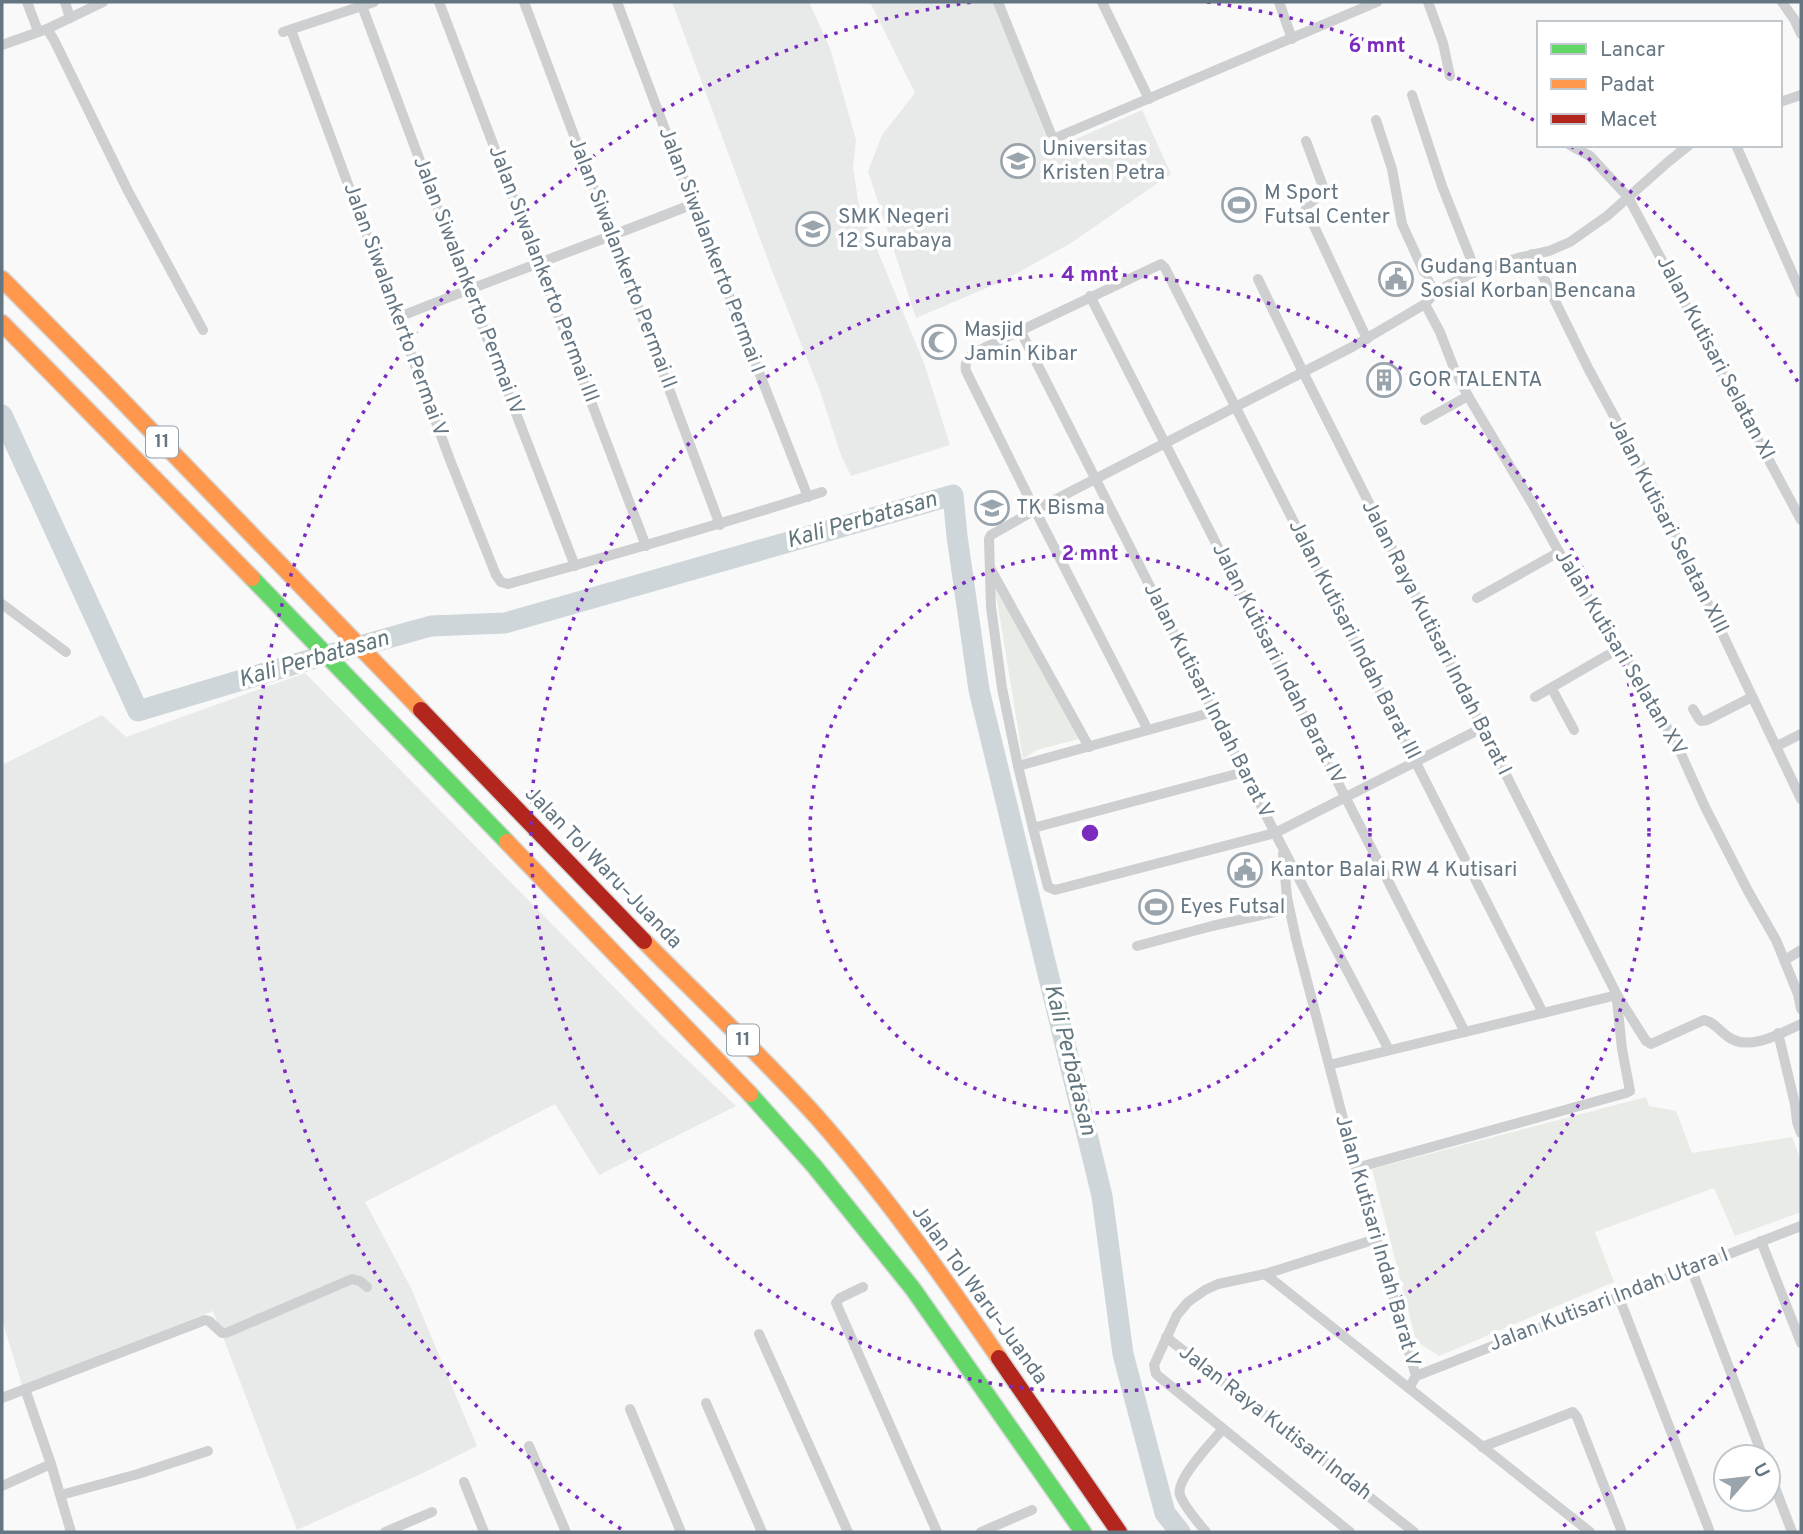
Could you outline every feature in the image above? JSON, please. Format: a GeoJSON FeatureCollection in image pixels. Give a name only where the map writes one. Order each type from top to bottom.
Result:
{"type":"FeatureCollection","features":[{"type":"Feature","properties":{"kind":"highway","name":"Jalan Tol Waru–Juanda"},"geometry":{"type":"LineString","coordinates":[[4,281],[727,1023],[817,1119],[864,1173],[940,1274],[1119,1532]]}},
{"type":"Feature","properties":{"kind":"highway","name":"11"},"geometry":{"type":"LineString","coordinates":[[2,323],[646,983],[815,1167],[913,1289],[1083,1532]]}},
{"type":"Feature","properties":{"kind":"street"},"geometry":{"type":"LineString","coordinates":[[27,2],[42,30],[54,40],[128,191],[203,330]]}},
{"type":"Feature","properties":{"kind":"street"},"geometry":{"type":"LineString","coordinates":[[65,2],[70,18]]}},
{"type":"Feature","properties":{"kind":"street"},"geometry":{"type":"LineString","coordinates":[[2,45],[103,2]]}},
{"type":"Feature","properties":{"kind":"street"},"geometry":{"type":"LineString","coordinates":[[362,6],[374,2]]}},
{"type":"Feature","properties":{"kind":"street","name":"Jalan Siwalankerto Permai III"},"geometry":{"type":"LineString","coordinates":[[439,2],[646,546]]}},
{"type":"Feature","properties":{"kind":"street","name":"Jalan Siwalankerto Permai II"},"geometry":{"type":"LineString","coordinates":[[524,2],[720,525]]}},
{"type":"Feature","properties":{"kind":"street","name":"Jalan Siwalankerto Permai I"},"geometry":{"type":"LineString","coordinates":[[617,2],[807,497]]}},
{"type":"Feature","properties":{"kind":"street"},"geometry":{"type":"LineString","coordinates":[[998,2],[1052,139],[1377,2]]}},
{"type":"Feature","properties":{"kind":"street"},"geometry":{"type":"LineString","coordinates":[[1102,2],[1149,99]]}},
{"type":"Feature","properties":{"kind":"street"},"geometry":{"type":"LineString","coordinates":[[1279,2],[1292,39]]}},
{"type":"Feature","properties":{"kind":"street"},"geometry":{"type":"LineString","coordinates":[[1428,2],[1443,43],[1450,76]]}},
{"type":"Feature","properties":{"kind":"street"},"geometry":{"type":"LineString","coordinates":[[1782,2],[1801,34]]}},
{"type":"Feature","properties":{"kind":"street","name":"Jalan Siwalankerto Permai V"},"geometry":{"type":"LineString","coordinates":[[362,6],[287,31],[399,317],[450,460],[501,582],[508,584],[575,566]]}},
{"type":"Feature","properties":{"kind":"street","name":"Jalan Siwalankerto Permai IV"},"geometry":{"type":"LineString","coordinates":[[362,6],[575,566]]}},
{"type":"Feature","properties":{"kind":"street"},"geometry":{"type":"LineString","coordinates":[[1412,95],[1442,186],[1476,272]]}},
{"type":"Feature","properties":{"kind":"street"},"geometry":{"type":"LineString","coordinates":[[1782,101],[1801,95]]}},
{"type":"Feature","properties":{"kind":"street"},"geometry":{"type":"LineString","coordinates":[[1376,120],[1392,169],[1402,224],[1435,293]]}},
{"type":"Feature","properties":{"kind":"street"},"geometry":{"type":"LineString","coordinates":[[1306,141],[1325,192],[1307,205],[1306,209],[1367,339]]}},
{"type":"Feature","properties":{"kind":"street","name":"Jalan Kutisari Selatan XI"},"geometry":{"type":"LineString","coordinates":[[1574,147],[1590,156],[1628,197],[1801,520]]}},
{"type":"Feature","properties":{"kind":"street"},"geometry":{"type":"LineString","coordinates":[[1482,728],[1275,833],[1055,890],[1050,889],[1018,766],[999,670],[991,607],[990,537],[1035,510],[1367,339],[1425,304],[1435,293],[1476,272],[1570,242],[1607,216],[1687,147]]}},
{"type":"Feature","properties":{"kind":"street"},"geometry":{"type":"LineString","coordinates":[[1737,147],[1801,293]]}},
{"type":"Feature","properties":{"kind":"street"},"geometry":{"type":"LineString","coordinates":[[399,317],[693,204]]}},
{"type":"Feature","properties":{"kind":"street","name":"Jalan Kutisari Selatan XIII"},"geometry":{"type":"LineString","coordinates":[[1532,254],[1588,368],[1651,486],[1801,799]]}},
{"type":"Feature","properties":{"kind":"street","name":"Jalan Kutisari Indah Barat III"},"geometry":{"type":"LineString","coordinates":[[1090,296],[1157,264],[1165,268],[1543,1013]]}},
{"type":"Feature","properties":{"kind":"street","name":"Jalan Raya Kutisari Indah Barat I"},"geometry":{"type":"LineString","coordinates":[[1258,279],[1628,1014],[1649,1044],[1704,1020],[1711,1021],[1734,1041],[1761,1040],[1778,1033]]}},
{"type":"Feature","properties":{"kind":"street"},"geometry":{"type":"LineString","coordinates":[[1090,296],[972,354],[965,365],[966,372],[1035,510],[1148,730]]}},
{"type":"Feature","properties":{"kind":"street","name":"Jalan Kutisari Indah Barat IV"},"geometry":{"type":"LineString","coordinates":[[1090,296],[1465,1032]]}},
{"type":"Feature","properties":{"kind":"street","name":"Jalan Kutisari Selatan XV"},"geometry":{"type":"LineString","coordinates":[[1425,304],[1468,396],[1559,552],[1653,701],[1748,891],[1776,940],[1798,994],[1801,1009]]}},
{"type":"Feature","properties":{"kind":"street","name":"Jalan Kutisari Indah Barat V"},"geometry":{"type":"LineString","coordinates":[[1020,330],[1282,848],[1389,1050]]}},
{"type":"Feature","properties":{"kind":"street"},"geometry":{"type":"LineString","coordinates":[[1425,420],[1468,396]]}},
{"type":"Feature","properties":{"kind":"street"},"geometry":{"type":"LineString","coordinates":[[575,566],[720,525],[822,492]]}},
{"type":"Feature","properties":{"kind":"street"},"geometry":{"type":"LineString","coordinates":[[1478,598],[1559,552]]}},
{"type":"Feature","properties":{"kind":"street"},"geometry":{"type":"LineString","coordinates":[[989,566],[1088,747]]}},
{"type":"Feature","properties":{"kind":"street"},"geometry":{"type":"LineString","coordinates":[[2,604],[66,652]]}},
{"type":"Feature","properties":{"kind":"street"},"geometry":{"type":"LineString","coordinates":[[1535,697],[1620,648]]}},
{"type":"Feature","properties":{"kind":"street"},"geometry":{"type":"LineString","coordinates":[[1552,689],[1574,730]]}},
{"type":"Feature","properties":{"kind":"street"},"geometry":{"type":"LineString","coordinates":[[1693,709],[1701,721],[1707,720],[1752,696]]}},
{"type":"Feature","properties":{"kind":"street"},"geometry":{"type":"LineString","coordinates":[[1018,766],[1213,712]]}},
{"type":"Feature","properties":{"kind":"street"},"geometry":{"type":"LineString","coordinates":[[1777,746],[1801,734]]}},
{"type":"Feature","properties":{"kind":"street"},"geometry":{"type":"LineString","coordinates":[[1033,828],[1244,772]]}},
{"type":"Feature","properties":{"kind":"street","name":"Jalan Kutisari Indah Barat V"},"geometry":{"type":"LineString","coordinates":[[1282,848],[1288,909],[1356,1168],[1416,1376],[1409,1388]]}},
{"type":"Feature","properties":{"kind":"street"},"geometry":{"type":"LineString","coordinates":[[1137,946],[1288,909]]}},
{"type":"Feature","properties":{"kind":"street"},"geometry":{"type":"LineString","coordinates":[[1785,960],[1801,950]]}},
{"type":"Feature","properties":{"kind":"street"},"geometry":{"type":"LineString","coordinates":[[1329,1065],[1617,995],[1620,1037],[1630,1091],[1356,1168]]}},
{"type":"Feature","properties":{"kind":"street"},"geometry":{"type":"LineString","coordinates":[[1801,1024],[1778,1033],[1801,1133]]}},
{"type":"Feature","properties":{"kind":"street","name":"Jalan Kutisari Indah Utara I"},"geometry":{"type":"LineString","coordinates":[[1416,1376],[1801,1226]]}},
{"type":"Feature","properties":{"kind":"street"},"geometry":{"type":"LineString","coordinates":[[1166,1337],[1177,1315],[1194,1298],[1218,1284],[1265,1274],[1376,1239]]}},
{"type":"Feature","properties":{"kind":"street"},"geometry":{"type":"LineString","coordinates":[[1761,1241],[1801,1343]]}},
{"type":"Feature","properties":{"kind":"street"},"geometry":{"type":"LineString","coordinates":[[1691,1268],[1758,1443]]}},
{"type":"Feature","properties":{"kind":"street"},"geometry":{"type":"LineString","coordinates":[[1265,1274],[1590,1532]]}},
{"type":"Feature","properties":{"kind":"street"},"geometry":{"type":"LineString","coordinates":[[2,1398],[205,1320],[222,1333],[226,1333],[352,1279],[367,1287]]}},
{"type":"Feature","properties":{"kind":"street"},"geometry":{"type":"LineString","coordinates":[[863,1287],[840,1298],[836,1303],[937,1532]]}},
{"type":"Feature","properties":{"kind":"street"},"geometry":{"type":"LineString","coordinates":[[1618,1296],[1710,1532]]}},
{"type":"Feature","properties":{"kind":"street"},"geometry":{"type":"LineString","coordinates":[[760,1334],[848,1532]]}},
{"type":"Feature","properties":{"kind":"street","name":"Jalan Raya Kutisari Indah"},"geometry":{"type":"LineString","coordinates":[[1350,1532],[1156,1374],[1154,1365],[1166,1337],[1414,1532]]}},
{"type":"Feature","properties":{"kind":"street"},"geometry":{"type":"LineString","coordinates":[[25,1389],[71,1532]]}},
{"type":"Feature","properties":{"kind":"street"},"geometry":{"type":"LineString","coordinates":[[706,1403],[762,1532]]}},
{"type":"Feature","properties":{"kind":"street"},"geometry":{"type":"LineString","coordinates":[[630,1409],[681,1532]]}},
{"type":"Feature","properties":{"kind":"street"},"geometry":{"type":"LineString","coordinates":[[1482,1447],[1573,1412],[1622,1532]]}},
{"type":"Feature","properties":{"kind":"street"},"geometry":{"type":"LineString","coordinates":[[1206,1532],[1181,1498],[1180,1488],[1185,1476],[1222,1430]]}},
{"type":"Feature","properties":{"kind":"street"},"geometry":{"type":"LineString","coordinates":[[529,1446],[566,1532]]}},
{"type":"Feature","properties":{"kind":"street"},"geometry":{"type":"LineString","coordinates":[[61,1495],[208,1451]]}},
{"type":"Feature","properties":{"kind":"street"},"geometry":{"type":"LineString","coordinates":[[2,1486],[51,1464]]}},
{"type":"Feature","properties":{"kind":"street"},"geometry":{"type":"LineString","coordinates":[[464,1482],[484,1532]]}},
{"type":"Feature","properties":{"kind":"street"},"geometry":{"type":"LineString","coordinates":[[1782,1506],[1792,1532]]}},
{"type":"Feature","properties":{"kind":"street"},"geometry":{"type":"LineString","coordinates":[[981,1532],[1007,1527],[1032,1510]]}},
{"type":"Feature","properties":{"kind":"street"},"geometry":{"type":"LineString","coordinates":[[386,1532],[409,1528],[432,1512]]}},
{"type":"Feature","properties":{"kind":"shaded area","name":"SMK Negeri 12 Surabaya"},"geometry":{"type":"Polygon","coordinates":[[[672,2],[809,2],[830,48],[856,140],[853,168],[859,206],[924,363],[950,445],[851,476],[672,2]]]}},
{"type":"Feature","properties":{"kind":"shaded area","name":"Universitas Kristen Petra"},"geometry":{"type":"Polygon","coordinates":[[[870,2],[994,2],[1051,150],[1142,110],[1171,174],[1071,243],[1003,281],[916,318],[868,171],[882,135],[915,93],[870,2]]]}},
{"type":"Feature","properties":{"kind":"shaded area"},"geometry":{"type":"Polygon","coordinates":[[[995,588],[1082,738],[1037,750],[1023,759],[995,588]]]}},
{"type":"Feature","properties":{"kind":"shaded area"},"geometry":{"type":"Polygon","coordinates":[[[305,673],[665,1039],[736,1106],[599,1175],[555,1104],[365,1202],[411,1288],[477,1446],[297,1530],[213,1311],[22,1385],[2,1320],[2,765],[102,715],[126,737],[305,673]]]}},
{"type":"Feature","properties":{"kind":"shaded area"},"geometry":{"type":"Polygon","coordinates":[[[1646,1097],[1649,1106],[1676,1111],[1692,1153],[1792,1137],[1801,1161],[1801,1212],[1735,1236],[1714,1188],[1595,1232],[1614,1282],[1439,1356],[1416,1341],[1372,1169],[1646,1097]]]}},
{"type":"Feature","properties":{"kind":"waterway","name":"Kali Perbatasan"},"geometry":{"type":"LineString","coordinates":[[2,415],[138,711],[431,626],[505,623],[953,495],[979,690],[1102,1196],[1123,1354],[1165,1513],[1180,1532]]}},
{"type":"Feature","properties":{"kind":"traffic: fast"},"geometry":{"type":"LineString","coordinates":[[252,578],[507,842]]}},
{"type":"Feature","properties":{"kind":"traffic: fast"},"geometry":{"type":"LineString","coordinates":[[750,1094],[815,1167],[913,1289],[1083,1532]]}},
{"type":"Feature","properties":{"kind":"traffic: slow"},"geometry":{"type":"LineString","coordinates":[[2,279],[421,710]]}},
{"type":"Feature","properties":{"kind":"traffic: slow"},"geometry":{"type":"LineString","coordinates":[[2,323],[252,578]]}},
{"type":"Feature","properties":{"kind":"traffic: slow"},"geometry":{"type":"LineString","coordinates":[[507,842],[750,1094]]}},
{"type":"Feature","properties":{"kind":"traffic: slow"},"geometry":{"type":"LineString","coordinates":[[644,941],[774,1071],[841,1145],[911,1234],[999,1358]]}},
{"type":"Feature","properties":{"kind":"traffic: jam"},"geometry":{"type":"LineString","coordinates":[[421,710],[644,941]]}},
{"type":"Feature","properties":{"kind":"traffic: jam"},"geometry":{"type":"LineString","coordinates":[[999,1358],[1119,1532]]}},
{"type":"Feature","properties":{"kind":"place","name":"Universitas Kristen Petra"},"geometry":{"type":"Point","coordinates":[1018,161]}},
{"type":"Feature","properties":{"kind":"place","name":"M Sport Futsal Center"},"geometry":{"type":"Point","coordinates":[1239,205]}},
{"type":"Feature","properties":{"kind":"place","name":"SMK Negeri 12 Surabaya"},"geometry":{"type":"Point","coordinates":[813,229]}},
{"type":"Feature","properties":{"kind":"place","name":"Gudang Bantuan Sosial Korban Bencana"},"geometry":{"type":"Point","coordinates":[1396,279]}},
{"type":"Feature","properties":{"kind":"place","name":"Masjid Jamin Kibar"},"geometry":{"type":"Point","coordinates":[939,342]}},
{"type":"Feature","properties":{"kind":"place","name":"GOR TALENTA"},"geometry":{"type":"Point","coordinates":[1384,380]}},
{"type":"Feature","properties":{"kind":"place","name":"TK Bisma"},"geometry":{"type":"Point","coordinates":[992,508]}},
{"type":"Feature","properties":{"kind":"place","name":"Kantor Balai RW 4 Kutisari"},"geometry":{"type":"Point","coordinates":[1245,870]}},
{"type":"Feature","properties":{"kind":"place","name":"Eyes Futsal"},"geometry":{"type":"Point","coordinates":[1156,907]}}]}
